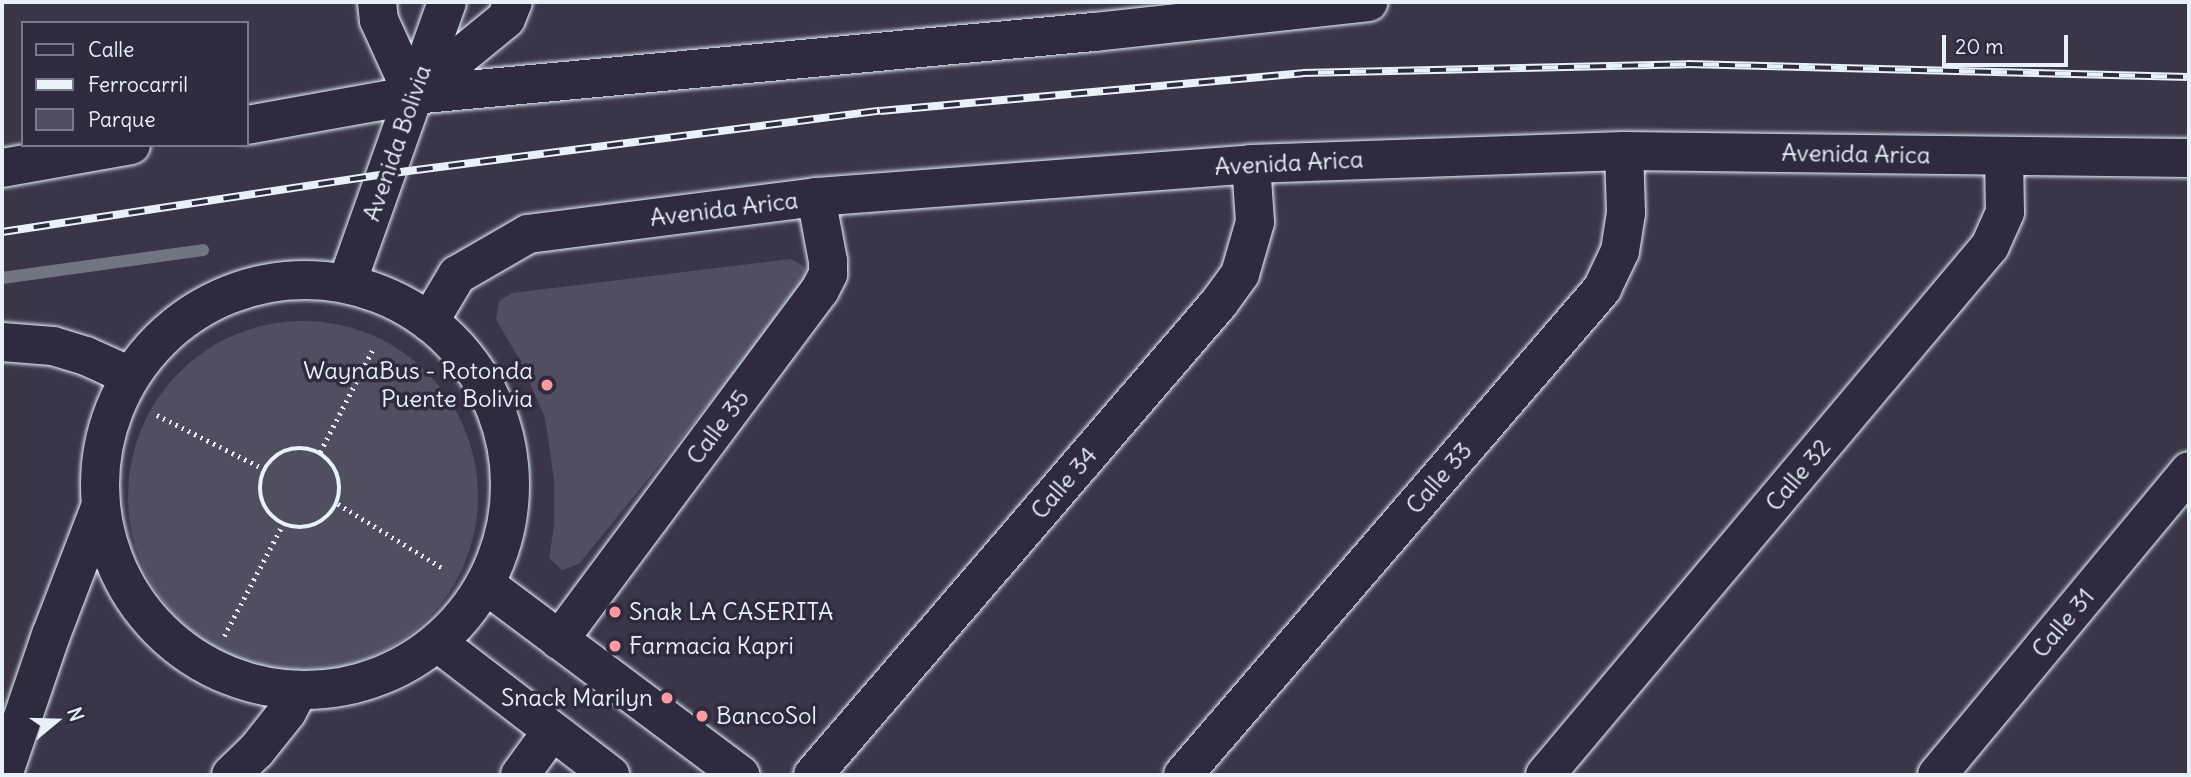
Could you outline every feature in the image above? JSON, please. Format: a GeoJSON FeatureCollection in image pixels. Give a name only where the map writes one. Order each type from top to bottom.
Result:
{"type":"FeatureCollection","features":[{"type":"Feature","properties":{"kind":"street"},"geometry":{"type":"LineString","coordinates":[[377,2],[379,20],[413,95]]}},
{"type":"Feature","properties":{"kind":"street","name":"Avenida Bolivia"},"geometry":{"type":"LineString","coordinates":[[347,284],[447,2]]}},
{"type":"Feature","properties":{"kind":"street"},"geometry":{"type":"LineString","coordinates":[[413,95],[506,19],[513,2]]}},
{"type":"Feature","properties":{"kind":"street"},"geometry":{"type":"LineString","coordinates":[[248,125],[413,95],[1094,32],[1368,2]]}},
{"type":"Feature","properties":{"kind":"street"},"geometry":{"type":"LineString","coordinates":[[2,168],[120,147]]}},
{"type":"Feature","properties":{"kind":"street","name":"Avenida Arica"},"geometry":{"type":"LineString","coordinates":[[429,322],[457,275],[528,234],[816,197],[1251,163],[1624,151],[2189,158]]}},
{"type":"Feature","properties":{"kind":"street","name":"Calle 33"},"geometry":{"type":"LineString","coordinates":[[1183,775],[1602,289],[1620,251],[1624,225],[1624,151]]}},
{"type":"Feature","properties":{"kind":"street","name":"Calle 32"},"geometry":{"type":"LineString","coordinates":[[1545,775],[1990,246],[2005,212],[2004,156]]}},
{"type":"Feature","properties":{"kind":"street","name":"Calle 34"},"geometry":{"type":"LineString","coordinates":[[813,775],[1219,303],[1240,274],[1255,222],[1251,163]]}},
{"type":"Feature","properties":{"kind":"street","name":"Calle 35"},"geometry":{"type":"LineString","coordinates":[[559,640],[820,290],[828,274],[828,261],[816,197]]}},
{"type":"Feature","properties":{"kind":"street"},"geometry":{"type":"LineString","coordinates":[[297,279],[347,284],[390,298],[429,322],[470,366],[490,397],[506,443],[510,491],[503,539],[485,584],[464,616],[438,643],[396,670],[348,687],[298,691],[262,687],[227,675],[194,658],[165,635],[140,608],[121,576],[108,542],[102,505],[102,461],[109,428],[130,376],[162,337],[202,307],[247,287],[297,279]]}},
{"type":"Feature","properties":{"kind":"street"},"geometry":{"type":"LineString","coordinates":[[2,342],[53,346],[86,356],[130,376]]}},
{"type":"Feature","properties":{"kind":"street","name":"Calle 31"},"geometry":{"type":"LineString","coordinates":[[1937,775],[2189,471]]}},
{"type":"Feature","properties":{"kind":"street"},"geometry":{"type":"LineString","coordinates":[[4,775],[51,635],[102,505]]}},
{"type":"Feature","properties":{"kind":"street"},"geometry":{"type":"LineString","coordinates":[[485,584],[740,775]]}},
{"type":"Feature","properties":{"kind":"street"},"geometry":{"type":"LineString","coordinates":[[438,643],[610,775]]}},
{"type":"Feature","properties":{"kind":"street"},"geometry":{"type":"LineString","coordinates":[[231,775],[256,751],[287,712],[298,691]]}},
{"type":"Feature","properties":{"kind":"street"},"geometry":{"type":"LineString","coordinates":[[520,775],[552,732]]}},
{"type":"Feature","properties":{"kind":"path"},"geometry":{"type":"LineString","coordinates":[[320,452],[374,347]]}},
{"type":"Feature","properties":{"kind":"path"},"geometry":{"type":"LineString","coordinates":[[157,415],[264,470]]}},
{"type":"Feature","properties":{"kind":"path"},"geometry":{"type":"LineString","coordinates":[[308,448],[320,452],[336,470],[340,481],[338,504],[321,523],[309,528],[283,524],[272,517],[261,495],[264,470],[282,451],[308,448]]}},
{"type":"Feature","properties":{"kind":"path"},"geometry":{"type":"LineString","coordinates":[[338,504],[443,568]]}},
{"type":"Feature","properties":{"kind":"path"},"geometry":{"type":"LineString","coordinates":[[223,636],[283,524]]}},
{"type":"Feature","properties":{"kind":"green space"},"geometry":{"type":"Polygon","coordinates":[[[791,259],[805,267],[807,283],[579,564],[562,570],[549,558],[554,527],[554,479],[545,418],[520,361],[496,319],[499,301],[512,293],[791,259]]]}},
{"type":"Feature","properties":{"kind":"green space"},"geometry":{"type":"Polygon","coordinates":[[[303,321],[354,329],[385,342],[414,361],[438,385],[457,414],[470,445],[478,496],[470,547],[457,578],[438,607],[414,631],[385,650],[354,663],[303,671],[252,663],[221,650],[192,631],[168,607],[149,578],[136,547],[128,496],[136,445],[149,414],[168,385],[192,361],[221,342],[252,329],[303,321]]]}},
{"type":"Feature","properties":{"kind":"waterway"},"geometry":{"type":"LineString","coordinates":[[2,278],[203,250]]}},
{"type":"Feature","properties":{"kind":"railway"},"geometry":{"type":"LineString","coordinates":[[2,232],[385,174],[880,111],[1302,73],[1687,64],[2189,77]]}},
{"type":"Feature","properties":{"kind":"place","name":"WaynaBus - Rotonda Puente Bolivia"},"geometry":{"type":"Point","coordinates":[547,385]}},
{"type":"Feature","properties":{"kind":"place","name":"Snak LA CASERITA"},"geometry":{"type":"Point","coordinates":[615,612]}},
{"type":"Feature","properties":{"kind":"place","name":"Farmacia Kapri"},"geometry":{"type":"Point","coordinates":[615,646]}},
{"type":"Feature","properties":{"kind":"place","name":"Snack Marilyn"},"geometry":{"type":"Point","coordinates":[667,698]}},
{"type":"Feature","properties":{"kind":"place","name":"BancoSol"},"geometry":{"type":"Point","coordinates":[702,716]}}]}
